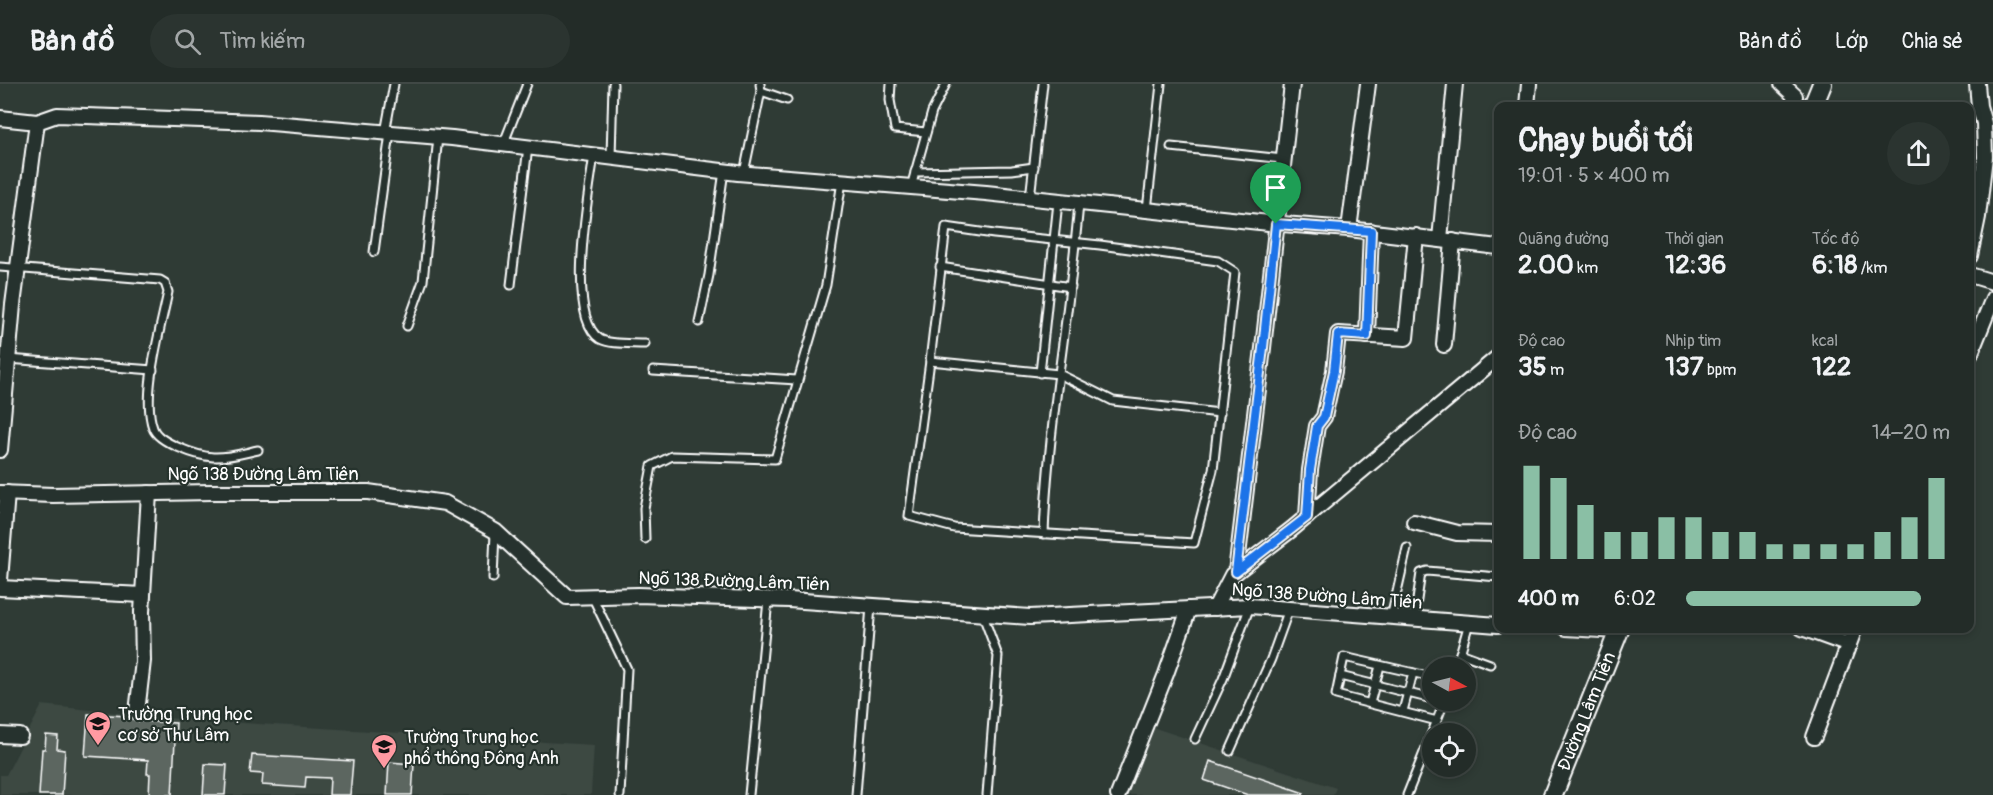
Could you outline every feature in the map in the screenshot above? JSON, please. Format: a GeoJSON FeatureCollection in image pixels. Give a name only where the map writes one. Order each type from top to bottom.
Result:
{"type":"FeatureCollection","features":[{"type":"Feature","properties":{"kind":"street"},"geometry":{"type":"LineString","coordinates":[[1236,572],[1292,84]]}},
{"type":"Feature","properties":{"kind":"street"},"geometry":{"type":"LineString","coordinates":[[1348,229],[1368,84]]}},
{"type":"Feature","properties":{"kind":"street"},"geometry":{"type":"LineString","coordinates":[[1444,345],[1455,84]]}},
{"type":"Feature","properties":{"kind":"street"},"geometry":{"type":"LineString","coordinates":[[1527,102],[1529,84]]}},
{"type":"Feature","properties":{"kind":"street"},"geometry":{"type":"LineString","coordinates":[[1782,84],[1795,96],[1794,102]]}},
{"type":"Feature","properties":{"kind":"street"},"geometry":{"type":"LineString","coordinates":[[1815,102],[1822,84]]}},
{"type":"Feature","properties":{"kind":"street"},"geometry":{"type":"LineString","coordinates":[[1974,236],[1985,157],[1984,123],[1978,106],[1977,84]]}},
{"type":"Feature","properties":{"kind":"street"},"geometry":{"type":"LineString","coordinates":[[0,118],[37,122],[47,117],[69,116],[259,122],[438,137],[724,171],[1030,198],[1276,224],[1371,231],[1494,246]]}},
{"type":"Feature","properties":{"kind":"street"},"geometry":{"type":"LineString","coordinates":[[0,450],[2,378],[8,359],[37,122]]}},
{"type":"Feature","properties":{"kind":"street"},"geometry":{"type":"LineString","coordinates":[[1367,336],[1371,231]]}},
{"type":"Feature","properties":{"kind":"street"},"geometry":{"type":"LineString","coordinates":[[1307,517],[1310,470],[1317,426],[1324,417],[1334,371],[1338,334],[1406,338],[1416,236]]}},
{"type":"Feature","properties":{"kind":"street"},"geometry":{"type":"LineString","coordinates":[[1974,275],[1993,282]]}},
{"type":"Feature","properties":{"kind":"street"},"geometry":{"type":"LineString","coordinates":[[1974,345],[1993,298]]}},
{"type":"Feature","properties":{"kind":"street"},"geometry":{"type":"LineString","coordinates":[[1215,608],[1232,574],[1307,517],[1494,360]]}},
{"type":"Feature","properties":{"kind":"street","name":"Ngõ 138 Đường Lâm Tiên"},"geometry":{"type":"LineString","coordinates":[[4,493],[52,495],[368,492],[445,503],[495,531],[567,597],[638,595],[768,600],[1030,617],[1250,606],[1494,625]]}},
{"type":"Feature","properties":{"kind":"street"},"geometry":{"type":"LineString","coordinates":[[0,580],[4,493]]}},
{"type":"Feature","properties":{"kind":"street"},"geometry":{"type":"LineString","coordinates":[[137,712],[143,661],[143,595],[149,493]]}},
{"type":"Feature","properties":{"kind":"street"},"geometry":{"type":"LineString","coordinates":[[1414,522],[1457,533],[1494,534]]}},
{"type":"Feature","properties":{"kind":"street"},"geometry":{"type":"LineString","coordinates":[[0,588],[143,595]]}},
{"type":"Feature","properties":{"kind":"street"},"geometry":{"type":"LineString","coordinates":[[1118,795],[1166,675],[1189,609]]}},
{"type":"Feature","properties":{"kind":"street","name":"Đường Lâm Tiên"},"geometry":{"type":"LineString","coordinates":[[1553,795],[1618,633]]}},
{"type":"Feature","properties":{"kind":"street"},"geometry":{"type":"LineString","coordinates":[[1816,633],[1849,645]]}},
{"type":"Feature","properties":{"kind":"street"},"geometry":{"type":"LineString","coordinates":[[1814,737],[1853,633]]}},
{"type":"Feature","properties":{"kind":"street"},"geometry":{"type":"LineString","coordinates":[[0,735],[20,736]]}},
{"type":"Feature","properties":{"kind":"lane"},"geometry":{"type":"LineString","coordinates":[[374,252],[394,84]]}},
{"type":"Feature","properties":{"kind":"lane"},"geometry":{"type":"LineString","coordinates":[[503,145],[527,84]]}},
{"type":"Feature","properties":{"kind":"lane"},"geometry":{"type":"LineString","coordinates":[[611,157],[613,84]]}},
{"type":"Feature","properties":{"kind":"lane"},"geometry":{"type":"LineString","coordinates":[[891,84],[890,99],[895,129],[926,132]]}},
{"type":"Feature","properties":{"kind":"lane"},"geometry":{"type":"LineString","coordinates":[[911,187],[932,112],[946,84]]}},
{"type":"Feature","properties":{"kind":"lane"},"geometry":{"type":"LineString","coordinates":[[1030,198],[1043,84]]}},
{"type":"Feature","properties":{"kind":"lane"},"geometry":{"type":"LineString","coordinates":[[1147,210],[1161,84]]}},
{"type":"Feature","properties":{"kind":"lane"},"geometry":{"type":"LineString","coordinates":[[744,173],[761,87],[787,100]]}},
{"type":"Feature","properties":{"kind":"lane"},"geometry":{"type":"LineString","coordinates":[[407,326],[423,281],[438,137]]}},
{"type":"Feature","properties":{"kind":"lane"},"geometry":{"type":"LineString","coordinates":[[511,285],[528,147]]}},
{"type":"Feature","properties":{"kind":"lane"},"geometry":{"type":"LineString","coordinates":[[1171,147],[1283,159]]}},
{"type":"Feature","properties":{"kind":"lane"},"geometry":{"type":"LineString","coordinates":[[594,155],[580,272],[588,322],[593,333],[604,341],[645,344]]}},
{"type":"Feature","properties":{"kind":"lane"},"geometry":{"type":"LineString","coordinates":[[915,172],[1012,170],[1034,167]]}},
{"type":"Feature","properties":{"kind":"lane"},"geometry":{"type":"LineString","coordinates":[[699,322],[709,275],[724,171]]}},
{"type":"Feature","properties":{"kind":"lane"},"geometry":{"type":"LineString","coordinates":[[645,539],[644,508],[652,466],[672,456],[775,459],[826,285],[842,182]]}},
{"type":"Feature","properties":{"kind":"lane"},"geometry":{"type":"LineString","coordinates":[[1040,373],[1059,202]]}},
{"type":"Feature","properties":{"kind":"lane"},"geometry":{"type":"LineString","coordinates":[[1044,534],[1046,479],[1071,287],[1079,203]]}},
{"type":"Feature","properties":{"kind":"lane"},"geometry":{"type":"LineString","coordinates":[[946,227],[1054,240],[1218,261],[1235,272],[1214,470],[1194,543],[954,528],[909,516],[946,227]]}},
{"type":"Feature","properties":{"kind":"lane"},"geometry":{"type":"LineString","coordinates":[[0,267],[160,280],[165,284],[168,292],[153,370],[149,407],[153,430],[162,441],[213,457],[258,450]]}},
{"type":"Feature","properties":{"kind":"lane"},"geometry":{"type":"LineString","coordinates":[[940,267],[1071,287]]}},
{"type":"Feature","properties":{"kind":"lane"},"geometry":{"type":"LineString","coordinates":[[8,359],[153,370]]}},
{"type":"Feature","properties":{"kind":"lane"},"geometry":{"type":"LineString","coordinates":[[930,361],[1059,374],[1113,401],[1220,413]]}},
{"type":"Feature","properties":{"kind":"lane"},"geometry":{"type":"LineString","coordinates":[[653,371],[797,380]]}},
{"type":"Feature","properties":{"kind":"lane"},"geometry":{"type":"LineString","coordinates":[[493,579],[495,531]]}},
{"type":"Feature","properties":{"kind":"lane"},"geometry":{"type":"LineString","coordinates":[[1391,618],[1407,548]]}},
{"type":"Feature","properties":{"kind":"lane"},"geometry":{"type":"LineString","coordinates":[[1414,620],[1421,573],[1427,571],[1494,578]]}},
{"type":"Feature","properties":{"kind":"lane"},"geometry":{"type":"LineString","coordinates":[[592,597],[627,669],[620,795]]}},
{"type":"Feature","properties":{"kind":"lane"},"geometry":{"type":"LineString","coordinates":[[749,795],[768,600]]}},
{"type":"Feature","properties":{"kind":"lane"},"geometry":{"type":"LineString","coordinates":[[856,795],[871,606]]}},
{"type":"Feature","properties":{"kind":"lane"},"geometry":{"type":"LineString","coordinates":[[1195,739],[1222,679],[1250,606]]}},
{"type":"Feature","properties":{"kind":"lane"},"geometry":{"type":"LineString","coordinates":[[1230,751],[1271,659],[1289,609]]}},
{"type":"Feature","properties":{"kind":"lane"},"geometry":{"type":"LineString","coordinates":[[982,614],[998,656],[987,795]]}},
{"type":"Feature","properties":{"kind":"lane"},"geometry":{"type":"LineString","coordinates":[[1459,657],[1469,623]]}},
{"type":"Feature","properties":{"kind":"lane"},"geometry":{"type":"LineString","coordinates":[[1460,653],[1490,664]]}},
{"type":"Feature","properties":{"kind":"lane"},"geometry":{"type":"LineString","coordinates":[[1422,675],[1344,657],[1336,695],[1437,721]]}},
{"type":"Feature","properties":{"kind":"lane"},"geometry":{"type":"LineString","coordinates":[[1370,703],[1380,666]]}},
{"type":"Feature","properties":{"kind":"lane"},"geometry":{"type":"LineString","coordinates":[[1404,711],[1413,673]]}},
{"type":"Feature","properties":{"kind":"lane"},"geometry":{"type":"LineString","coordinates":[[1340,676],[1422,696]]}},
{"type":"Feature","properties":{"kind":"lane"},"geometry":{"type":"LineString","coordinates":[[1407,795],[1440,711]]}},
{"type":"Feature","properties":{"kind":"shaded area","name":"Trường Trung học phổ thông Đông Anh"},"geometry":{"type":"Polygon","coordinates":[[[42,705],[178,719],[594,745],[591,795],[0,795],[0,775],[6,775],[42,705]]]}},
{"type":"Feature","properties":{"kind":"shaded area"},"geometry":{"type":"Polygon","coordinates":[[[1152,727],[1336,788],[1333,795],[1126,795],[1152,727]]]}},
{"type":"Feature","properties":{"kind":"building"},"geometry":{"type":"Polygon","coordinates":[[[88,714],[129,716],[137,721],[176,723],[172,795],[149,795],[148,760],[85,756],[88,714]]]}},
{"type":"Feature","properties":{"kind":"building"},"geometry":{"type":"Polygon","coordinates":[[[46,735],[58,736],[57,749],[65,750],[62,795],[39,795],[42,749],[45,749],[46,735]]]}},
{"type":"Feature","properties":{"kind":"building"},"geometry":{"type":"Polygon","coordinates":[[[252,755],[353,761],[350,795],[329,795],[330,778],[306,777],[305,788],[262,785],[263,774],[250,773],[252,755]]]}},
{"type":"Feature","properties":{"kind":"building"},"geometry":{"type":"Polygon","coordinates":[[[1210,761],[1304,793],[1303,795],[1248,795],[1204,780],[1210,761]]]}},
{"type":"Feature","properties":{"kind":"building"},"geometry":{"type":"Polygon","coordinates":[[[389,762],[414,764],[412,795],[387,795],[389,762]]]}},
{"type":"Feature","properties":{"kind":"building"},"geometry":{"type":"Polygon","coordinates":[[[205,764],[227,765],[225,795],[203,795],[205,764]]]}},
{"type":"Feature","properties":{"kind":"place","name":"Trường Trung học cơ sở Thư Lâm"},"geometry":{"type":"Point","coordinates":[98,747]}},
{"type":"Feature","properties":{"kind":"place","name":"Trường Trung học phổ thông Đông Anh"},"geometry":{"type":"Point","coordinates":[384,770]}},
{"type":"Feature","properties":{"kind":"route"},"geometry":{"type":"LineString","coordinates":[[1276,224],[1371,231],[1367,336],[1338,334],[1334,371],[1324,417],[1317,426],[1310,470],[1307,517],[1236,572],[1263,348],[1276,224]]}}]}
